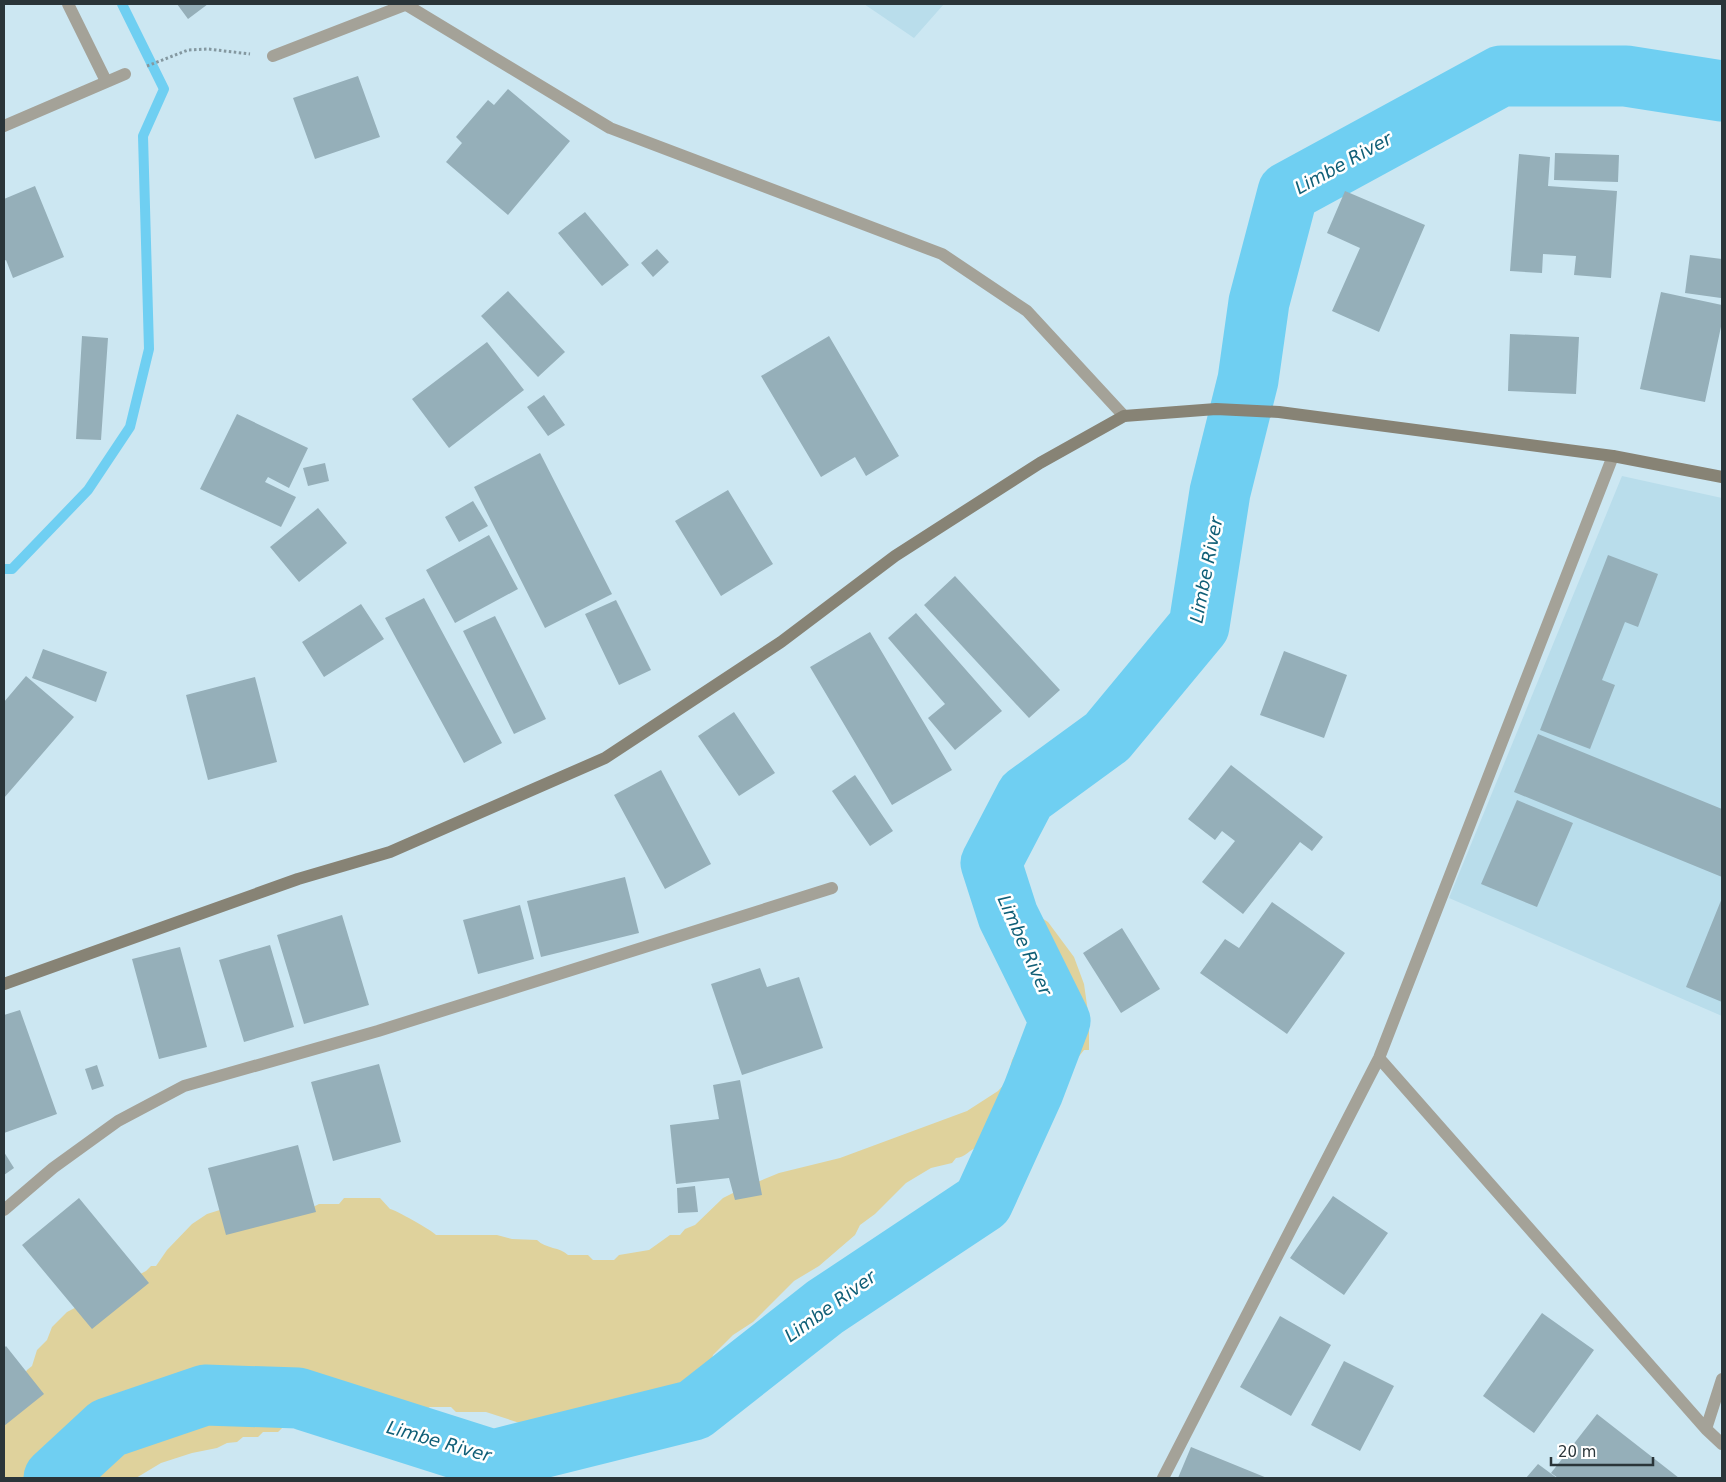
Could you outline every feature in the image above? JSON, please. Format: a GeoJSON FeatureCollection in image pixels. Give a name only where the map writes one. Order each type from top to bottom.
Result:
{"type":"FeatureCollection","features":[{"type":"Feature","properties":{"kind":"street"},"geometry":{"type":"LineString","coordinates":[[68,4],[106,82]]}},
{"type":"Feature","properties":{"kind":"street"},"geometry":{"type":"LineString","coordinates":[[273,56],[405,4],[610,128],[942,254],[1027,311],[1124,416]]}},
{"type":"Feature","properties":{"kind":"street"},"geometry":{"type":"LineString","coordinates":[[4,126],[125,74]]}},
{"type":"Feature","properties":{"kind":"street"},"geometry":{"type":"LineString","coordinates":[[4,984],[298,879],[390,852],[605,758],[781,642],[895,556],[1040,462],[1124,416],[1216,409],[1279,412],[1613,456],[1722,477]]}},
{"type":"Feature","properties":{"kind":"street"},"geometry":{"type":"LineString","coordinates":[[1163,1478],[1378,1058],[1613,456]]}},
{"type":"Feature","properties":{"kind":"street"},"geometry":{"type":"LineString","coordinates":[[4,1210],[54,1168],[118,1121],[184,1086],[378,1031],[832,888]]}},
{"type":"Feature","properties":{"kind":"street"},"geometry":{"type":"LineString","coordinates":[[1378,1058],[1706,1429],[1722,1444]]}},
{"type":"Feature","properties":{"kind":"street"},"geometry":{"type":"LineString","coordinates":[[1706,1429],[1722,1379]]}},
{"type":"Feature","properties":{"kind":"path"},"geometry":{"type":"LineString","coordinates":[[141,68],[188,50],[208,49],[273,56]]}},
{"type":"Feature","properties":{"kind":"shaded area"},"geometry":{"type":"Polygon","coordinates":[[[864,4],[944,4],[914,38],[864,4]]]}},
{"type":"Feature","properties":{"kind":"shaded area"},"geometry":{"type":"Polygon","coordinates":[[[1622,476],[1722,498],[1722,1016],[1449,898],[1622,476]]]}},
{"type":"Feature","properties":{"kind":"shaded area"},"geometry":{"type":"Polygon","coordinates":[[[1023,906],[1048,922],[1074,957],[1084,984],[1089,1019],[1089,1050],[1084,1050],[1068,1070],[1063,1091],[1058,1096],[1054,1111],[1028,1132],[1021,1133],[1005,1141],[975,1148],[962,1157],[956,1158],[952,1163],[931,1168],[906,1183],[875,1214],[860,1225],[855,1235],[819,1266],[794,1281],[753,1322],[733,1335],[713,1355],[710,1366],[690,1386],[685,1386],[670,1402],[634,1427],[603,1437],[563,1437],[486,1412],[456,1412],[451,1407],[430,1407],[421,1412],[375,1412],[370,1417],[349,1417],[339,1422],[304,1427],[283,1427],[278,1432],[263,1432],[258,1437],[243,1437],[237,1442],[227,1443],[217,1448],[192,1453],[161,1463],[136,1478],[4,1478],[4,1409],[27,1370],[32,1366],[37,1350],[47,1340],[52,1327],[67,1312],[146,1271],[151,1266],[156,1266],[167,1250],[192,1224],[207,1214],[223,1209],[309,1209],[319,1204],[339,1204],[344,1198],[380,1198],[390,1209],[413,1220],[436,1235],[497,1235],[512,1239],[537,1240],[568,1255],[588,1255],[593,1260],[614,1260],[619,1255],[649,1250],[670,1235],[680,1235],[685,1229],[695,1225],[723,1198],[743,1188],[779,1173],[840,1158],[967,1111],[998,1091],[1007,1081],[1012,1060],[1023,1040],[1028,1019],[1028,994],[1023,988],[1023,978],[1010,964],[1005,956],[1003,947],[998,942],[998,922],[1023,906]]]}},
{"type":"Feature","properties":{"kind":"building"},"geometry":{"type":"Polygon","coordinates":[[[177,4],[208,4],[188,19],[177,4]]]}},
{"type":"Feature","properties":{"kind":"building"},"geometry":{"type":"Polygon","coordinates":[[[358,76],[380,137],[315,159],[293,98],[358,76]]]}},
{"type":"Feature","properties":{"kind":"building"},"geometry":{"type":"Polygon","coordinates":[[[508,89],[570,141],[508,215],[446,162],[462,143],[456,137],[488,100],[494,105],[508,89]]]}},
{"type":"Feature","properties":{"kind":"building"},"geometry":{"type":"Polygon","coordinates":[[[1555,153],[1619,155],[1618,182],[1554,180],[1555,153]]]}},
{"type":"Feature","properties":{"kind":"building"},"geometry":{"type":"Polygon","coordinates":[[[1519,154],[1550,157],[1548,186],[1617,191],[1611,278],[1574,275],[1576,256],[1543,254],[1542,273],[1510,271],[1519,154]]]}},
{"type":"Feature","properties":{"kind":"building"},"geometry":{"type":"Polygon","coordinates":[[[35,186],[64,257],[13,278],[6,260],[4,261],[4,199],[35,186]]]}},
{"type":"Feature","properties":{"kind":"building"},"geometry":{"type":"Polygon","coordinates":[[[1345,191],[1425,225],[1379,332],[1332,311],[1360,248],[1327,233],[1345,191]]]}},
{"type":"Feature","properties":{"kind":"building"},"geometry":{"type":"Polygon","coordinates":[[[585,212],[629,265],[602,286],[558,233],[585,212]]]}},
{"type":"Feature","properties":{"kind":"building"},"geometry":{"type":"Polygon","coordinates":[[[657,249],[669,262],[653,277],[641,263],[657,249]]]}},
{"type":"Feature","properties":{"kind":"building"},"geometry":{"type":"Polygon","coordinates":[[[1690,255],[1722,259],[1721,298],[1685,293],[1690,255]]]}},
{"type":"Feature","properties":{"kind":"building"},"geometry":{"type":"Polygon","coordinates":[[[508,291],[565,352],[538,377],[481,316],[508,291]]]}},
{"type":"Feature","properties":{"kind":"building"},"geometry":{"type":"Polygon","coordinates":[[[1661,292],[1722,305],[1722,322],[1705,402],[1640,389],[1661,292]]]}},
{"type":"Feature","properties":{"kind":"building"},"geometry":{"type":"Polygon","coordinates":[[[1510,334],[1579,337],[1576,394],[1508,391],[1510,334]]]}},
{"type":"Feature","properties":{"kind":"building"},"geometry":{"type":"Polygon","coordinates":[[[82,336],[108,338],[101,440],[76,439],[82,336]]]}},
{"type":"Feature","properties":{"kind":"building"},"geometry":{"type":"Polygon","coordinates":[[[829,336],[899,456],[866,476],[855,457],[821,477],[761,376],[829,336]]]}},
{"type":"Feature","properties":{"kind":"building"},"geometry":{"type":"Polygon","coordinates":[[[487,342],[524,390],[449,448],[412,399],[487,342]]]}},
{"type":"Feature","properties":{"kind":"building"},"geometry":{"type":"Polygon","coordinates":[[[544,395],[565,425],[548,436],[527,407],[544,395]]]}},
{"type":"Feature","properties":{"kind":"building"},"geometry":{"type":"Polygon","coordinates":[[[237,414],[308,448],[289,488],[268,477],[265,482],[296,497],[281,527],[200,489],[237,414]]]}},
{"type":"Feature","properties":{"kind":"building"},"geometry":{"type":"Polygon","coordinates":[[[540,453],[612,594],[545,628],[474,487],[540,453]]]}},
{"type":"Feature","properties":{"kind":"building"},"geometry":{"type":"Polygon","coordinates":[[[325,463],[329,481],[308,486],[303,468],[325,463]]]}},
{"type":"Feature","properties":{"kind":"building"},"geometry":{"type":"Polygon","coordinates":[[[728,490],[773,564],[721,596],[675,521],[728,490]]]}},
{"type":"Feature","properties":{"kind":"building"},"geometry":{"type":"Polygon","coordinates":[[[473,501],[488,526],[459,542],[445,517],[473,501]]]}},
{"type":"Feature","properties":{"kind":"building"},"geometry":{"type":"Polygon","coordinates":[[[318,508],[347,543],[299,582],[270,547],[318,508]]]}},
{"type":"Feature","properties":{"kind":"building"},"geometry":{"type":"Polygon","coordinates":[[[489,535],[518,589],[455,623],[426,570],[489,535]]]}},
{"type":"Feature","properties":{"kind":"building"},"geometry":{"type":"Polygon","coordinates":[[[1608,555],[1658,574],[1638,627],[1625,622],[1602,680],[1615,685],[1590,749],[1540,730],[1608,555]]]}},
{"type":"Feature","properties":{"kind":"building"},"geometry":{"type":"Polygon","coordinates":[[[955,576],[1060,690],[1029,718],[924,605],[955,576]]]}},
{"type":"Feature","properties":{"kind":"building"},"geometry":{"type":"Polygon","coordinates":[[[424,598],[502,743],[464,763],[385,618],[424,598]]]}},
{"type":"Feature","properties":{"kind":"building"},"geometry":{"type":"Polygon","coordinates":[[[616,600],[651,670],[619,685],[585,614],[616,600]]]}},
{"type":"Feature","properties":{"kind":"building"},"geometry":{"type":"Polygon","coordinates":[[[361,604],[384,639],[324,677],[302,642],[361,604]]]}},
{"type":"Feature","properties":{"kind":"building"},"geometry":{"type":"Polygon","coordinates":[[[916,613],[1002,711],[955,750],[928,718],[945,704],[888,638],[916,613]]]}},
{"type":"Feature","properties":{"kind":"building"},"geometry":{"type":"Polygon","coordinates":[[[495,616],[546,719],[514,734],[463,631],[495,616]]]}},
{"type":"Feature","properties":{"kind":"building"},"geometry":{"type":"Polygon","coordinates":[[[870,632],[952,770],[892,805],[810,667],[870,632]]]}},
{"type":"Feature","properties":{"kind":"building"},"geometry":{"type":"Polygon","coordinates":[[[43,649],[107,672],[96,702],[32,678],[43,649]]]}},
{"type":"Feature","properties":{"kind":"building"},"geometry":{"type":"Polygon","coordinates":[[[1284,651],[1347,675],[1324,738],[1260,715],[1284,651]]]}},
{"type":"Feature","properties":{"kind":"building"},"geometry":{"type":"Polygon","coordinates":[[[26,676],[74,717],[4,798],[4,702],[26,676]]]}},
{"type":"Feature","properties":{"kind":"building"},"geometry":{"type":"Polygon","coordinates":[[[255,677],[277,762],[208,780],[186,695],[255,677]]]}},
{"type":"Feature","properties":{"kind":"building"},"geometry":{"type":"Polygon","coordinates":[[[734,712],[775,773],[739,796],[698,736],[734,712]]]}},
{"type":"Feature","properties":{"kind":"building"},"geometry":{"type":"Polygon","coordinates":[[[1538,734],[1722,809],[1722,877],[1514,792],[1538,734]]]}},
{"type":"Feature","properties":{"kind":"building"},"geometry":{"type":"Polygon","coordinates":[[[1231,765],[1323,837],[1312,851],[1300,842],[1243,914],[1202,882],[1235,841],[1222,831],[1215,840],[1188,819],[1231,765]]]}},
{"type":"Feature","properties":{"kind":"building"},"geometry":{"type":"Polygon","coordinates":[[[661,770],[711,864],[665,889],[614,795],[661,770]]]}},
{"type":"Feature","properties":{"kind":"building"},"geometry":{"type":"Polygon","coordinates":[[[855,775],[893,831],[870,846],[832,791],[855,775]]]}},
{"type":"Feature","properties":{"kind":"building"},"geometry":{"type":"Polygon","coordinates":[[[1517,800],[1573,823],[1537,907],[1481,884],[1517,800]]]}},
{"type":"Feature","properties":{"kind":"building"},"geometry":{"type":"Polygon","coordinates":[[[625,877],[639,933],[541,957],[527,901],[625,877]]]}},
{"type":"Feature","properties":{"kind":"building"},"geometry":{"type":"Polygon","coordinates":[[[1722,898],[1722,1002],[1686,987],[1722,898]]]}},
{"type":"Feature","properties":{"kind":"building"},"geometry":{"type":"Polygon","coordinates":[[[1272,902],[1345,953],[1287,1034],[1200,973],[1225,939],[1239,948],[1272,902]]]}},
{"type":"Feature","properties":{"kind":"building"},"geometry":{"type":"Polygon","coordinates":[[[520,905],[534,959],[478,974],[463,920],[520,905]]]}},
{"type":"Feature","properties":{"kind":"building"},"geometry":{"type":"Polygon","coordinates":[[[342,915],[369,1005],[304,1024],[277,935],[342,915]]]}},
{"type":"Feature","properties":{"kind":"building"},"geometry":{"type":"Polygon","coordinates":[[[1122,928],[1160,989],[1121,1013],[1083,953],[1122,928]]]}},
{"type":"Feature","properties":{"kind":"building"},"geometry":{"type":"Polygon","coordinates":[[[270,945],[294,1027],[244,1042],[219,960],[270,945]]]}},
{"type":"Feature","properties":{"kind":"building"},"geometry":{"type":"Polygon","coordinates":[[[180,947],[207,1047],[159,1059],[132,959],[180,947]]]}},
{"type":"Feature","properties":{"kind":"building"},"geometry":{"type":"Polygon","coordinates":[[[760,968],[767,987],[799,977],[823,1048],[742,1075],[711,984],[760,968]]]}},
{"type":"Feature","properties":{"kind":"building"},"geometry":{"type":"Polygon","coordinates":[[[20,1010],[57,1114],[4,1133],[4,1015],[20,1010]]]}},
{"type":"Feature","properties":{"kind":"building"},"geometry":{"type":"Polygon","coordinates":[[[379,1064],[401,1142],[333,1161],[311,1082],[379,1064]]]}},
{"type":"Feature","properties":{"kind":"building"},"geometry":{"type":"Polygon","coordinates":[[[97,1065],[104,1086],[92,1090],[85,1069],[97,1065]]]}},
{"type":"Feature","properties":{"kind":"building"},"geometry":{"type":"Polygon","coordinates":[[[740,1080],[762,1195],[735,1200],[729,1178],[676,1184],[670,1125],[719,1119],[713,1085],[740,1080]]]}},
{"type":"Feature","properties":{"kind":"building"},"geometry":{"type":"Polygon","coordinates":[[[298,1145],[316,1212],[226,1235],[208,1168],[298,1145]]]}},
{"type":"Feature","properties":{"kind":"building"},"geometry":{"type":"Polygon","coordinates":[[[4,1152],[14,1168],[4,1175],[4,1152]]]}},
{"type":"Feature","properties":{"kind":"building"},"geometry":{"type":"Polygon","coordinates":[[[695,1186],[698,1212],[678,1213],[677,1188],[695,1186]]]}},
{"type":"Feature","properties":{"kind":"building"},"geometry":{"type":"Polygon","coordinates":[[[1333,1196],[1388,1233],[1344,1295],[1290,1258],[1333,1196]]]}},
{"type":"Feature","properties":{"kind":"building"},"geometry":{"type":"Polygon","coordinates":[[[79,1198],[149,1283],[92,1329],[22,1245],[79,1198]]]}},
{"type":"Feature","properties":{"kind":"building"},"geometry":{"type":"Polygon","coordinates":[[[1542,1313],[1594,1350],[1534,1433],[1483,1396],[1542,1313]]]}},
{"type":"Feature","properties":{"kind":"building"},"geometry":{"type":"Polygon","coordinates":[[[1280,1316],[1331,1345],[1291,1416],[1240,1387],[1280,1316]]]}},
{"type":"Feature","properties":{"kind":"building"},"geometry":{"type":"Polygon","coordinates":[[[6,1346],[44,1394],[4,1426],[4,1348],[6,1346]]]}},
{"type":"Feature","properties":{"kind":"building"},"geometry":{"type":"Polygon","coordinates":[[[1344,1361],[1394,1386],[1360,1451],[1311,1425],[1344,1361]]]}},
{"type":"Feature","properties":{"kind":"building"},"geometry":{"type":"Polygon","coordinates":[[[1597,1414],[1679,1478],[1558,1478],[1551,1473],[1597,1414]]]}},
{"type":"Feature","properties":{"kind":"building"},"geometry":{"type":"Polygon","coordinates":[[[1191,1447],[1267,1478],[1178,1478],[1191,1447]]]}},
{"type":"Feature","properties":{"kind":"building"},"geometry":{"type":"Polygon","coordinates":[[[1538,1464],[1557,1478],[1526,1478],[1538,1464]]]}},
{"type":"Feature","properties":{"kind":"waterway"},"geometry":{"type":"LineString","coordinates":[[4,569],[12,569],[88,490],[130,427],[149,349],[143,136],[164,89],[122,4]]}},
{"type":"Feature","properties":{"kind":"waterway","name":"Limbe River"},"geometry":{"type":"LineString","coordinates":[[54,1478],[108,1428],[205,1395],[298,1398],[493,1460],[694,1410],[825,1307],[983,1202],[1033,1092],[1060,1021],[1008,916],[991,863],[1026,796],[1107,737],[1199,626],[1220,492],[1248,380],[1259,302],[1288,192],[1501,76],[1626,76],[1722,91]]}}]}
